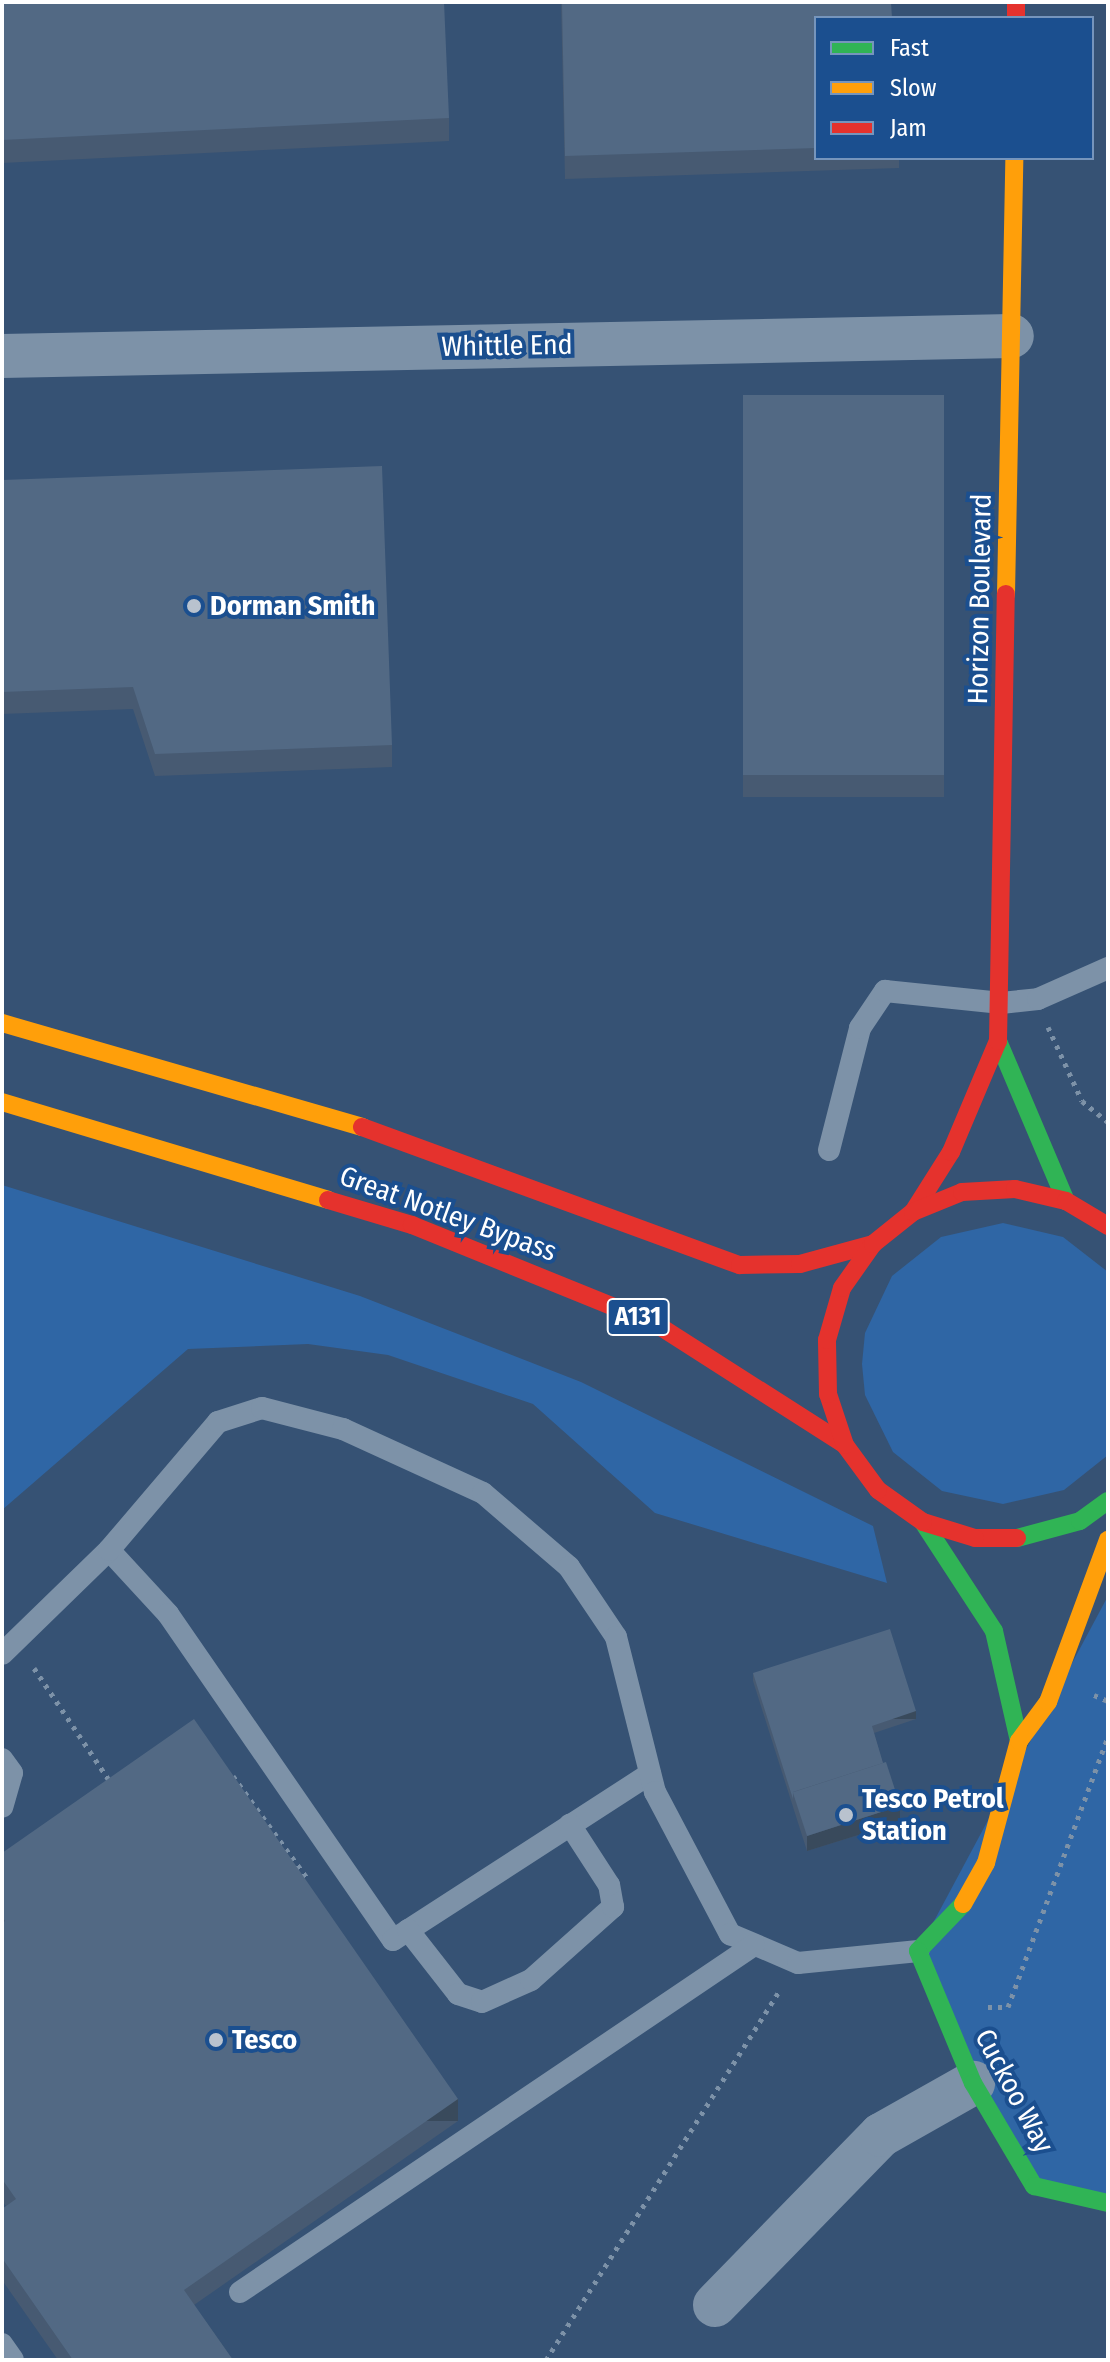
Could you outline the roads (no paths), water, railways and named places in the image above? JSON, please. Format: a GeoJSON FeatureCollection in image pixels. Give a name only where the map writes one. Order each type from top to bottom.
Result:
{"type":"FeatureCollection","features":[{"type":"Feature","properties":{"kind":"main road","name":"Horizon Boulevard"},"geometry":{"type":"LineString","coordinates":[[913,1212],[951,1152],[998,1041],[1014,160]]}},
{"type":"Feature","properties":{"kind":"main road","name":"Great Notley Bypass"},"geometry":{"type":"LineString","coordinates":[[2,1023],[355,1124],[740,1265],[800,1264],[873,1244]]}},
{"type":"Feature","properties":{"kind":"main road","name":"Horizon Boulevard"},"geometry":{"type":"LineString","coordinates":[[998,1041],[1073,1203]]}},
{"type":"Feature","properties":{"kind":"main road","name":"Great Notley Bypass"},"geometry":{"type":"LineString","coordinates":[[2,1102],[412,1225],[656,1324],[845,1445]]}},
{"type":"Feature","properties":{"kind":"main road"},"geometry":{"type":"LineString","coordinates":[[1108,1211],[1015,1189],[975,1191],[913,1212],[873,1244],[842,1288],[827,1340],[828,1394],[845,1445],[878,1490],[923,1522],[975,1538],[1028,1538],[1080,1521],[1108,1501]]}},
{"type":"Feature","properties":{"kind":"main road"},"geometry":{"type":"LineString","coordinates":[[1073,1203],[1108,1226]]}},
{"type":"Feature","properties":{"kind":"main road"},"geometry":{"type":"LineString","coordinates":[[923,1522],[994,1631],[1019,1741]]}},
{"type":"Feature","properties":{"kind":"main road"},"geometry":{"type":"LineString","coordinates":[[918,1951],[959,1910],[986,1863],[1019,1741],[1048,1702],[1108,1540]]}},
{"type":"Feature","properties":{"kind":"main road","name":"Cuckoo Way"},"geometry":{"type":"LineString","coordinates":[[918,1951],[973,2083],[1034,2186],[1108,2203]]}},
{"type":"Feature","properties":{"kind":"street","name":"Whittle End"},"geometry":{"type":"LineString","coordinates":[[2,356],[1012,336]]}},
{"type":"Feature","properties":{"kind":"street"},"geometry":{"type":"LineString","coordinates":[[715,2305],[881,2135],[973,2083]]}},
{"type":"Feature","properties":{"kind":"lane"},"geometry":{"type":"LineString","coordinates":[[829,1150],[860,1028],[885,991],[1001,1003],[1038,999],[1108,968]]}},
{"type":"Feature","properties":{"kind":"lane"},"geometry":{"type":"LineString","coordinates":[[9,1648],[109,1550],[218,1422],[262,1408],[343,1429],[483,1493],[569,1567],[616,1637],[650,1774],[730,1934],[798,1963],[918,1951]]}},
{"type":"Feature","properties":{"kind":"lane"},"geometry":{"type":"LineString","coordinates":[[109,1550],[168,1614],[393,1940],[650,1774]]}},
{"type":"Feature","properties":{"kind":"lane"},"geometry":{"type":"LineString","coordinates":[[2,1759],[12,1773],[2,1807]]}},
{"type":"Feature","properties":{"kind":"lane"},"geometry":{"type":"LineString","coordinates":[[408,1930],[458,1994],[482,2002],[531,1980],[613,1907],[609,1885],[570,1825]]}},
{"type":"Feature","properties":{"kind":"lane"},"geometry":{"type":"LineString","coordinates":[[240,2292],[754,1945]]}},
{"type":"Feature","properties":{"kind":"lane"},"geometry":{"type":"LineString","coordinates":[[2,2344],[13,2360]]}},
{"type":"Feature","properties":{"kind":"place","name":"Dorman Smith"},"geometry":{"type":"Point","coordinates":[194,606]}},
{"type":"Feature","properties":{"kind":"place","name":"Tesco Petrol Station"},"geometry":{"type":"Point","coordinates":[846,1815]}},
{"type":"Feature","properties":{"kind":"place","name":"Tesco"},"geometry":{"type":"Point","coordinates":[216,2040]}}]}
